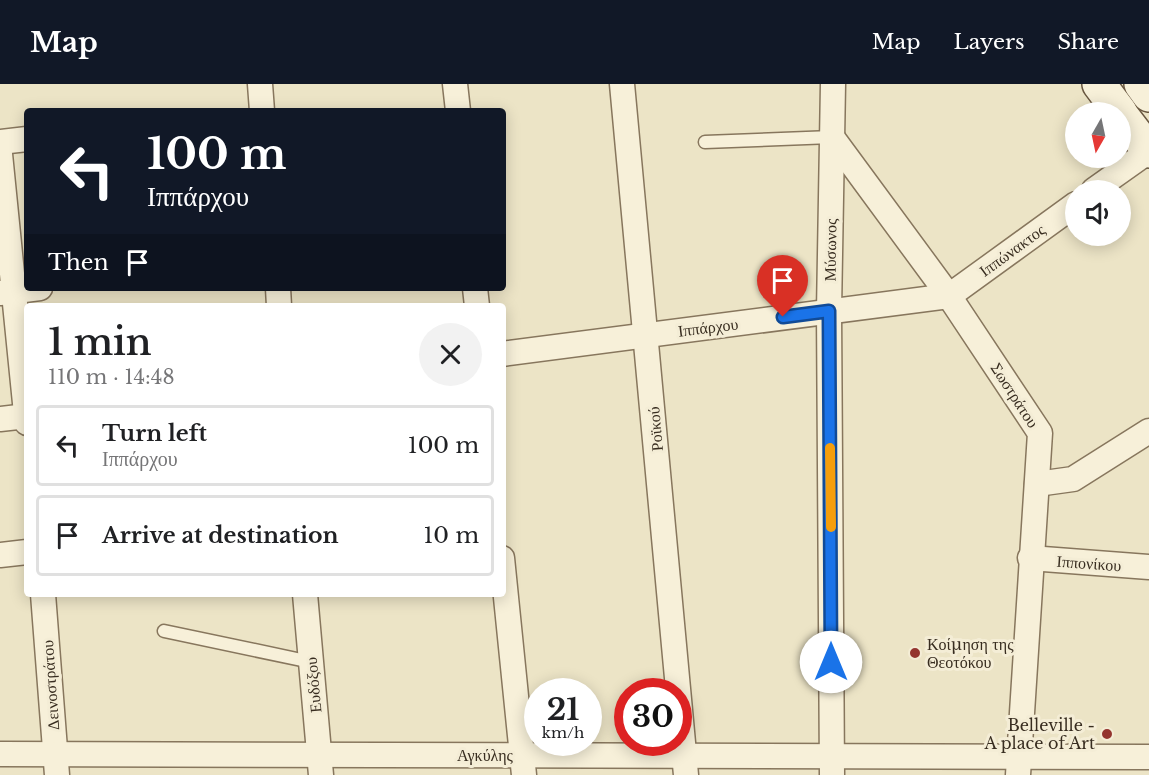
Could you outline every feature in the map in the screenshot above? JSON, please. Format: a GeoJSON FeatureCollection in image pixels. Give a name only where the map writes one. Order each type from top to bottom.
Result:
{"type":"FeatureCollection","features":[{"type":"Feature","properties":{"kind":"main road"},"geometry":{"type":"LineString","coordinates":[[1099,84],[1112,102]]}},
{"type":"Feature","properties":{"kind":"main road"},"geometry":{"type":"LineString","coordinates":[[1141,84],[1149,95]]}},
{"type":"Feature","properties":{"kind":"main road"},"geometry":{"type":"LineString","coordinates":[[1131,127],[1149,151]]}},
{"type":"Feature","properties":{"kind":"street"},"geometry":{"type":"LineString","coordinates":[[260,84],[262,108]]}},
{"type":"Feature","properties":{"kind":"street"},"geometry":{"type":"LineString","coordinates":[[455,84],[458,108]]}},
{"type":"Feature","properties":{"kind":"street","name":"Ροϊκού"},"geometry":{"type":"LineString","coordinates":[[622,84],[686,765]]}},
{"type":"Feature","properties":{"kind":"street","name":"Μύσωνος"},"geometry":{"type":"LineString","coordinates":[[832,84],[829,311],[832,766]]}},
{"type":"Feature","properties":{"kind":"street","name":"Σωστράτου"},"geometry":{"type":"LineString","coordinates":[[832,137],[949,296],[1040,433],[1018,766]]}},
{"type":"Feature","properties":{"kind":"street"},"geometry":{"type":"LineString","coordinates":[[0,142],[24,139]]}},
{"type":"Feature","properties":{"kind":"street"},"geometry":{"type":"LineString","coordinates":[[1108,180],[1149,151]]}},
{"type":"Feature","properties":{"kind":"street"},"geometry":{"type":"LineString","coordinates":[[0,154],[6,292],[24,398]]}},
{"type":"Feature","properties":{"kind":"street","name":"Ιππώνακτος"},"geometry":{"type":"LineString","coordinates":[[949,296],[1065,212]]}},
{"type":"Feature","properties":{"kind":"street"},"geometry":{"type":"LineString","coordinates":[[6,292],[24,290]]}},
{"type":"Feature","properties":{"kind":"street","name":"Ιππάρχου"},"geometry":{"type":"LineString","coordinates":[[506,353],[949,296]]}},
{"type":"Feature","properties":{"kind":"street"},"geometry":{"type":"LineString","coordinates":[[0,419],[24,416]]}},
{"type":"Feature","properties":{"kind":"street"},"geometry":{"type":"LineString","coordinates":[[1037,484],[1073,479],[1149,431]]}},
{"type":"Feature","properties":{"kind":"street"},"geometry":{"type":"LineString","coordinates":[[0,555],[24,552]]}},
{"type":"Feature","properties":{"kind":"street","name":"Ιππονίκου"},"geometry":{"type":"LineString","coordinates":[[1030,558],[1149,567]]}},
{"type":"Feature","properties":{"kind":"street","name":"Δεινοστράτου"},"geometry":{"type":"LineString","coordinates":[[44,597],[56,764]]}},
{"type":"Feature","properties":{"kind":"street","name":"Ευδόξου"},"geometry":{"type":"LineString","coordinates":[[305,597],[320,765]]}},
{"type":"Feature","properties":{"kind":"street"},"geometry":{"type":"LineString","coordinates":[[506,597],[523,765]]}},
{"type":"Feature","properties":{"kind":"street","name":"Αγκύλης"},"geometry":{"type":"LineString","coordinates":[[0,754],[56,764],[1018,766],[1133,763]]}},
{"type":"Feature","properties":{"kind":"lane"},"geometry":{"type":"LineString","coordinates":[[705,142],[832,137]]}},
{"type":"Feature","properties":{"kind":"lane"},"geometry":{"type":"LineString","coordinates":[[164,632],[311,662]]}},
{"type":"Feature","properties":{"kind":"slow traffic"},"geometry":{"type":"LineString","coordinates":[[830,448],[831,527]]}},
{"type":"Feature","properties":{"kind":"place","name":"Κοίμηση της Θεοτόκου"},"geometry":{"type":"Point","coordinates":[915,653]}},
{"type":"Feature","properties":{"kind":"place","name":"Belleville - A place of Art"},"geometry":{"type":"Point","coordinates":[1107,734]}},
{"type":"Feature","properties":{"kind":"route"},"geometry":{"type":"LineString","coordinates":[[783,317],[829,311],[831,662]]}}]}
